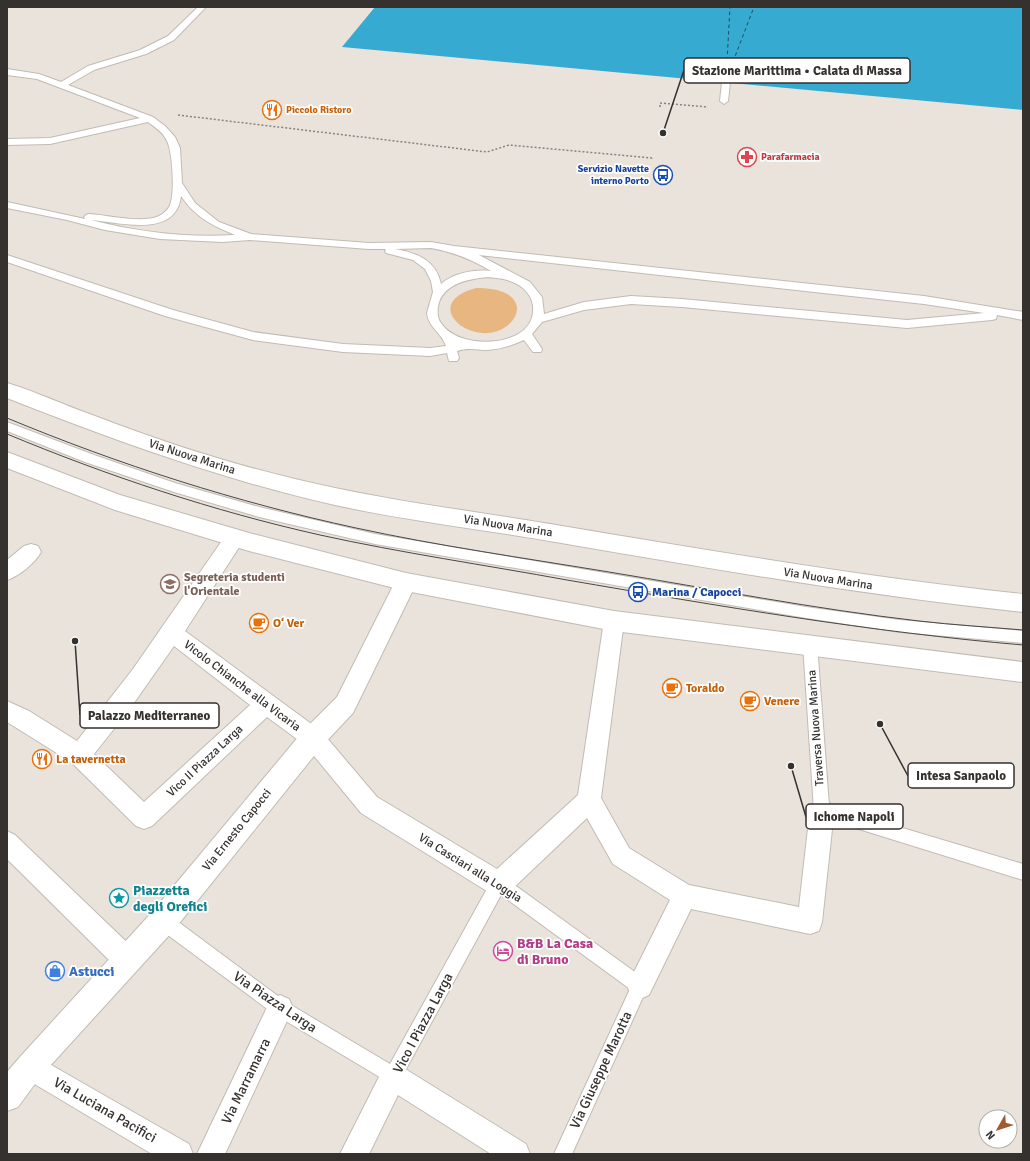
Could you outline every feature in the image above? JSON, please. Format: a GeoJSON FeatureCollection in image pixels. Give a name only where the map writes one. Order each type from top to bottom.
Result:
{"type":"FeatureCollection","features":[{"type":"Feature","properties":{"kind":"main road","name":"Via Nuova Marina"},"geometry":{"type":"LineString","coordinates":[[7,390],[96,426],[174,452],[259,478],[336,497],[410,511],[518,527],[844,582],[959,597],[1023,603]]}},
{"type":"Feature","properties":{"kind":"main road"},"geometry":{"type":"LineString","coordinates":[[7,460],[116,502],[249,542],[406,582],[614,621],[810,644],[935,662],[1023,672]]}},
{"type":"Feature","properties":{"kind":"main road","name":"Via Ernesto Capocci"},"geometry":{"type":"LineString","coordinates":[[7,1096],[30,1067],[163,921],[313,738],[345,706],[406,582]]}},
{"type":"Feature","properties":{"kind":"street"},"geometry":{"type":"LineString","coordinates":[[7,711],[21,718],[79,755],[97,734],[172,633],[235,538]]}},
{"type":"Feature","properties":{"kind":"street"},"geometry":{"type":"LineString","coordinates":[[7,572],[31,552]]}},
{"type":"Feature","properties":{"kind":"street"},"geometry":{"type":"LineString","coordinates":[[614,621],[589,800],[621,856],[685,896],[810,922],[822,811]]}},
{"type":"Feature","properties":{"kind":"street","name":"Vicolo Chianche alla Vicaria"},"geometry":{"type":"LineString","coordinates":[[172,633],[313,738]]}},
{"type":"Feature","properties":{"kind":"street","name":"Vico II Piazza Larga"},"geometry":{"type":"LineString","coordinates":[[79,755],[144,818],[266,704]]}},
{"type":"Feature","properties":{"kind":"street","name":"Via Casciari alla Loggia"},"geometry":{"type":"LineString","coordinates":[[313,738],[368,805],[498,884]]}},
{"type":"Feature","properties":{"kind":"street"},"geometry":{"type":"LineString","coordinates":[[498,884],[589,800]]}},
{"type":"Feature","properties":{"kind":"street"},"geometry":{"type":"LineString","coordinates":[[7,844],[127,960]]}},
{"type":"Feature","properties":{"kind":"street"},"geometry":{"type":"LineString","coordinates":[[640,986],[685,896]]}},
{"type":"Feature","properties":{"kind":"street","name":"Via Marramarra"},"geometry":{"type":"LineString","coordinates":[[211,1154],[280,1008]]}},
{"type":"Feature","properties":{"kind":"street","name":"Via Luciana Pacifici"},"geometry":{"type":"LineString","coordinates":[[30,1067],[179,1154]]}},
{"type":"Feature","properties":{"kind":"street"},"geometry":{"type":"LineString","coordinates":[[354,1154],[393,1076]]}},
{"type":"Feature","properties":{"kind":"street","name":"Vico I Piazza Larga"},"geometry":{"type":"LineString","coordinates":[[393,1076],[516,1154]]}},
{"type":"Feature","properties":{"kind":"lane"},"geometry":{"type":"LineString","coordinates":[[62,85],[91,68],[143,52],[171,38],[202,7]]}},
{"type":"Feature","properties":{"kind":"lane"},"geometry":{"type":"LineString","coordinates":[[7,72],[39,77],[150,119],[162,128],[170,137],[175,148],[177,183],[175,206],[162,219],[154,222],[98,217],[67,217]]}},
{"type":"Feature","properties":{"kind":"lane"},"geometry":{"type":"LineString","coordinates":[[724,101],[726,82]]}},
{"type":"Feature","properties":{"kind":"lane"},"geometry":{"type":"LineString","coordinates":[[7,142],[50,142],[150,119]]}},
{"type":"Feature","properties":{"kind":"lane"},"geometry":{"type":"LineString","coordinates":[[177,183],[192,204],[202,214],[216,224],[250,237]]}},
{"type":"Feature","properties":{"kind":"lane"},"geometry":{"type":"LineString","coordinates":[[7,204],[106,227],[160,236],[222,239],[250,237],[369,246],[431,245],[454,249],[924,300],[1023,316]]}},
{"type":"Feature","properties":{"kind":"lane"},"geometry":{"type":"LineString","coordinates":[[369,246],[402,253],[419,259],[431,268],[436,278],[438,292]]}},
{"type":"Feature","properties":{"kind":"lane"},"geometry":{"type":"LineString","coordinates":[[454,249],[475,257],[510,277],[522,282],[532,290],[538,299],[540,309],[538,319],[533,327],[526,334],[514,341],[499,345],[484,346],[468,344],[447,336],[437,326],[432,315],[432,303],[438,292],[448,283],[462,277],[494,273],[510,277]]}},
{"type":"Feature","properties":{"kind":"lane"},"geometry":{"type":"LineString","coordinates":[[7,258],[169,313],[223,330],[254,336],[343,348],[452,354],[468,344]]}},
{"type":"Feature","properties":{"kind":"lane"},"geometry":{"type":"LineString","coordinates":[[538,319],[584,306],[631,300],[682,303],[906,324],[1009,314]]}},
{"type":"Feature","properties":{"kind":"lane"},"geometry":{"type":"LineString","coordinates":[[526,334],[537,349]]}},
{"type":"Feature","properties":{"kind":"lane"},"geometry":{"type":"LineString","coordinates":[[447,336],[452,354]]}},
{"type":"Feature","properties":{"kind":"lane"},"geometry":{"type":"LineString","coordinates":[[7,426],[52,445],[138,475],[239,507],[345,533],[468,556],[803,612],[885,624],[1023,637]]}},
{"type":"Feature","properties":{"kind":"lane","name":"Traversa Nuova Marina"},"geometry":{"type":"LineString","coordinates":[[810,644],[822,811]]}},
{"type":"Feature","properties":{"kind":"lane"},"geometry":{"type":"LineString","coordinates":[[822,811],[1023,872]]}},
{"type":"Feature","properties":{"kind":"lane","name":"Via Casciari alla Loggia"},"geometry":{"type":"LineString","coordinates":[[498,884],[640,986]]}},
{"type":"Feature","properties":{"kind":"lane","name":"Vico I Piazza Larga"},"geometry":{"type":"LineString","coordinates":[[393,1076],[498,884]]}},
{"type":"Feature","properties":{"kind":"lane","name":"Via Piazza Larga"},"geometry":{"type":"LineString","coordinates":[[163,921],[280,1008],[393,1076]]}},
{"type":"Feature","properties":{"kind":"lane","name":"Via Giuseppe Marotta"},"geometry":{"type":"LineString","coordinates":[[563,1154],[640,986]]}},
{"type":"Feature","properties":{"kind":"path"},"geometry":{"type":"LineString","coordinates":[[660,107],[660,103],[724,109],[724,101]]}},
{"type":"Feature","properties":{"kind":"path"},"geometry":{"type":"LineString","coordinates":[[176,114],[180,116],[487,152],[509,145],[652,158],[652,156]]}},
{"type":"Feature","properties":{"kind":"shaded area"},"geometry":{"type":"Polygon","coordinates":[[[476,288],[501,291],[512,297],[517,311],[514,318],[507,326],[494,332],[480,333],[467,329],[457,322],[451,314],[451,304],[459,295],[476,288]]]}},
{"type":"Feature","properties":{"kind":"water"},"geometry":{"type":"Polygon","coordinates":[[[375,7],[1023,7],[1023,110],[342,47],[375,7]]]}},
{"type":"Feature","properties":{"kind":"ferry route"},"geometry":{"type":"LineString","coordinates":[[730,7],[726,80],[754,7]]}},
{"type":"Feature","properties":{"kind":"tram line"},"geometry":{"type":"LineString","coordinates":[[7,418],[135,467],[179,481],[311,518],[356,528],[450,546],[841,611],[932,622],[1023,630]]}},
{"type":"Feature","properties":{"kind":"tram line"},"geometry":{"type":"LineString","coordinates":[[7,434],[83,464],[201,504],[320,535],[567,580],[852,626],[966,640],[1023,645]]}},
{"type":"Feature","properties":{"kind":"place","name":"Piccolo Ristoro"},"geometry":{"type":"Point","coordinates":[272,110]}},
{"type":"Feature","properties":{"kind":"place","name":"Stazione Marittima • Calata di Massa"},"geometry":{"type":"Point","coordinates":[663,133]}},
{"type":"Feature","properties":{"kind":"place","name":"Parafarmacia"},"geometry":{"type":"Point","coordinates":[747,157]}},
{"type":"Feature","properties":{"kind":"place","name":"Servizio Navette interno Porto"},"geometry":{"type":"Point","coordinates":[663,175]}},
{"type":"Feature","properties":{"kind":"place","name":"Segreteria studenti l'Orientale"},"geometry":{"type":"Point","coordinates":[170,584]}},
{"type":"Feature","properties":{"kind":"place","name":"Marina / Capocci"},"geometry":{"type":"Point","coordinates":[638,592]}},
{"type":"Feature","properties":{"kind":"place","name":"O‘ Ver"},"geometry":{"type":"Point","coordinates":[259,623]}},
{"type":"Feature","properties":{"kind":"place","name":"Palazzo Mediterraneo"},"geometry":{"type":"Point","coordinates":[75,641]}},
{"type":"Feature","properties":{"kind":"place","name":"Toraldo"},"geometry":{"type":"Point","coordinates":[672,688]}},
{"type":"Feature","properties":{"kind":"place","name":"Venere"},"geometry":{"type":"Point","coordinates":[750,701]}},
{"type":"Feature","properties":{"kind":"place","name":"Intesa Sanpaolo"},"geometry":{"type":"Point","coordinates":[880,724]}},
{"type":"Feature","properties":{"kind":"place","name":"La tavernetta"},"geometry":{"type":"Point","coordinates":[42,759]}},
{"type":"Feature","properties":{"kind":"place","name":"Ichome Napoli"},"geometry":{"type":"Point","coordinates":[791,766]}},
{"type":"Feature","properties":{"kind":"place","name":"Piazzetta degli Orefici"},"geometry":{"type":"Point","coordinates":[119,898]}},
{"type":"Feature","properties":{"kind":"place","name":"B&B La Casa di Bruno"},"geometry":{"type":"Point","coordinates":[503,951]}},
{"type":"Feature","properties":{"kind":"place","name":"Astucci"},"geometry":{"type":"Point","coordinates":[55,971]}}]}
